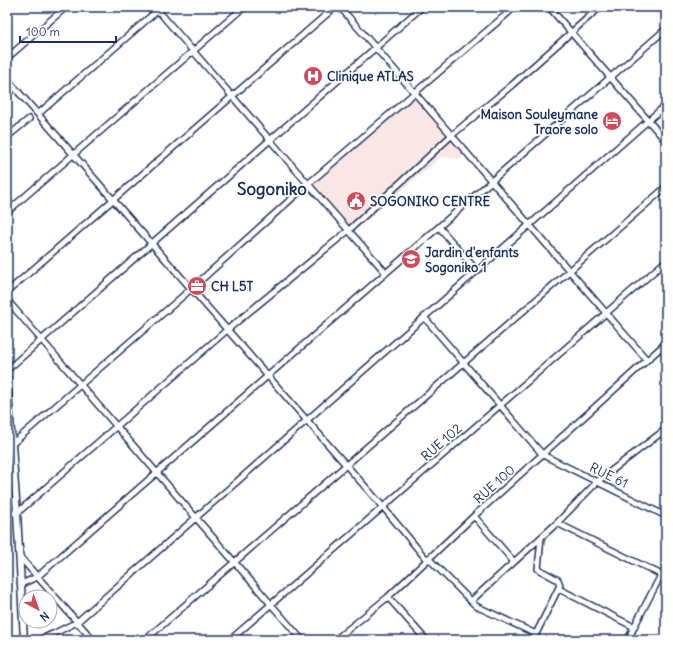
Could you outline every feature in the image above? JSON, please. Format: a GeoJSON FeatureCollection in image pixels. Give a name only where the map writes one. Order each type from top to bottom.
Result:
{"type":"FeatureCollection","features":[{"type":"Feature","properties":{"kind":"street"},"geometry":{"type":"LineString","coordinates":[[7,58],[66,7]]}},
{"type":"Feature","properties":{"kind":"street"},"geometry":{"type":"LineString","coordinates":[[7,212],[244,7]]}},
{"type":"Feature","properties":{"kind":"street"},"geometry":{"type":"LineString","coordinates":[[7,292],[335,7]]}},
{"type":"Feature","properties":{"kind":"street"},"geometry":{"type":"LineString","coordinates":[[340,7],[647,360]]}},
{"type":"Feature","properties":{"kind":"street"},"geometry":{"type":"LineString","coordinates":[[7,370],[422,7]]}},
{"type":"Feature","properties":{"kind":"street"},"geometry":{"type":"LineString","coordinates":[[12,444],[191,289],[308,184],[515,7]]}},
{"type":"Feature","properties":{"kind":"street"},"geometry":{"type":"LineString","coordinates":[[549,7],[666,141]]}},
{"type":"Feature","properties":{"kind":"street"},"geometry":{"type":"LineString","coordinates":[[7,513],[17,513],[227,330],[349,230],[452,135],[512,85],[600,7]]}},
{"type":"Feature","properties":{"kind":"street"},"geometry":{"type":"LineString","coordinates":[[38,114],[157,8],[386,273]]}},
{"type":"Feature","properties":{"kind":"street"},"geometry":{"type":"LineString","coordinates":[[21,584],[37,577],[666,29]]}},
{"type":"Feature","properties":{"kind":"street"},"geometry":{"type":"LineString","coordinates":[[7,79],[428,559],[476,606],[536,634]]}},
{"type":"Feature","properties":{"kind":"street"},"geometry":{"type":"LineString","coordinates":[[39,640],[76,622],[666,105]]}},
{"type":"Feature","properties":{"kind":"street"},"geometry":{"type":"LineString","coordinates":[[7,136],[29,119]]}},
{"type":"Feature","properties":{"kind":"street"},"geometry":{"type":"LineString","coordinates":[[145,640],[666,187]]}},
{"type":"Feature","properties":{"kind":"street"},"geometry":{"type":"LineString","coordinates":[[438,227],[477,271]]}},
{"type":"Feature","properties":{"kind":"street","name":"RUE 102"},"geometry":{"type":"LineString","coordinates":[[230,640],[666,261]]}},
{"type":"Feature","properties":{"kind":"street"},"geometry":{"type":"LineString","coordinates":[[7,300],[302,640]]}},
{"type":"Feature","properties":{"kind":"street"},"geometry":{"type":"LineString","coordinates":[[424,317],[543,455]]}},
{"type":"Feature","properties":{"kind":"street","name":"RUE 100"},"geometry":{"type":"LineString","coordinates":[[335,640],[388,597],[474,516],[666,343]]}},
{"type":"Feature","properties":{"kind":"street"},"geometry":{"type":"LineString","coordinates":[[7,377],[20,557],[24,640]]}},
{"type":"Feature","properties":{"kind":"street"},"geometry":{"type":"LineString","coordinates":[[471,601],[557,523],[598,481],[666,429]]}},
{"type":"Feature","properties":{"kind":"street","name":"RUE 61"},"geometry":{"type":"LineString","coordinates":[[543,455],[666,516]]}},
{"type":"Feature","properties":{"kind":"street"},"geometry":{"type":"LineString","coordinates":[[474,516],[514,562]]}},
{"type":"Feature","properties":{"kind":"street"},"geometry":{"type":"LineString","coordinates":[[557,523],[663,576],[628,640]]}},
{"type":"Feature","properties":{"kind":"street"},"geometry":{"type":"LineString","coordinates":[[533,640],[560,585],[558,580],[538,569],[541,538]]}},
{"type":"Feature","properties":{"kind":"street"},"geometry":{"type":"LineString","coordinates":[[20,557],[92,640]]}},
{"type":"Feature","properties":{"kind":"street"},"geometry":{"type":"LineString","coordinates":[[559,588],[634,627]]}},
{"type":"Feature","properties":{"kind":"street"},"geometry":{"type":"LineString","coordinates":[[388,597],[423,639]]}},
{"type":"Feature","properties":{"kind":"shaded area"},"geometry":{"type":"Polygon","coordinates":[[[415,97],[459,146],[464,154],[460,159],[441,157],[353,232],[311,185],[365,137],[415,97]]]}},
{"type":"Feature","properties":{"kind":"place","name":"Clinique ATLAS"},"geometry":{"type":"Point","coordinates":[313,76]}},
{"type":"Feature","properties":{"kind":"place","name":"Maison Souleymane Traore solo"},"geometry":{"type":"Point","coordinates":[612,121]}},
{"type":"Feature","properties":{"kind":"place","name":"SOGONIKO CENTRE"},"geometry":{"type":"Point","coordinates":[356,201]}},
{"type":"Feature","properties":{"kind":"place","name":"Jardin d'enfants Sogoniko 1"},"geometry":{"type":"Point","coordinates":[411,259]}},
{"type":"Feature","properties":{"kind":"place","name":"CH L5T"},"geometry":{"type":"Point","coordinates":[197,286]}},
{"type":"Feature","properties":{"kind":"district","name":"Sogoniko"},"geometry":{"type":"Point","coordinates":[272,189]}}]}
